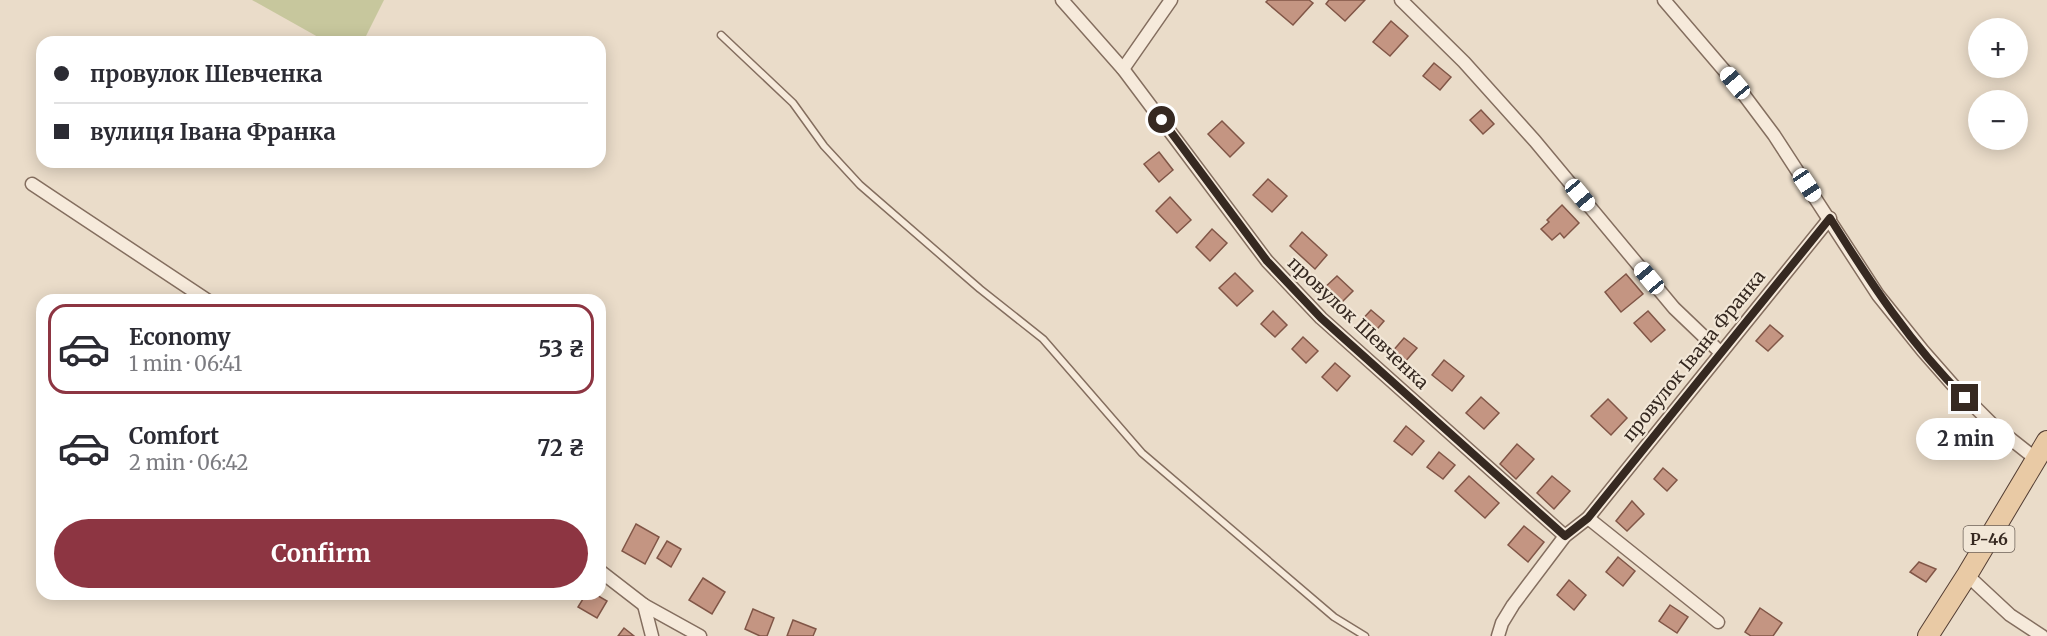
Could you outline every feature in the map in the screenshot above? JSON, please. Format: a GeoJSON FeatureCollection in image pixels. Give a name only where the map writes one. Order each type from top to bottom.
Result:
{"type":"FeatureCollection","features":[{"type":"Feature","properties":{"kind":"main road","name":"Р-46"},"geometry":{"type":"LineString","coordinates":[[1928,636],[2047,441]]}},
{"type":"Feature","properties":{"kind":"street","name":"провулок Шевченка"},"geometry":{"type":"LineString","coordinates":[[1062,0],[1123,69],[1274,269],[1321,318],[1565,536]]}},
{"type":"Feature","properties":{"kind":"street"},"geometry":{"type":"LineString","coordinates":[[1123,69],[1171,0]]}},
{"type":"Feature","properties":{"kind":"street"},"geometry":{"type":"LineString","coordinates":[[1401,0],[1464,62],[1535,141],[1674,308],[1720,352]]}},
{"type":"Feature","properties":{"kind":"street"},"geometry":{"type":"LineString","coordinates":[[1664,0],[1735,83],[1774,135],[1878,295],[1923,351],[1993,425],[2036,459]]}},
{"type":"Feature","properties":{"kind":"street"},"geometry":{"type":"LineString","coordinates":[[32,184],[198,294]]}},
{"type":"Feature","properties":{"kind":"street","name":"провулок Івана Франка"},"geometry":{"type":"LineString","coordinates":[[1498,636],[1502,623],[1513,605],[1565,536],[1588,518],[1830,218]]}},
{"type":"Feature","properties":{"kind":"street"},"geometry":{"type":"LineString","coordinates":[[1588,518],[1718,622]]}},
{"type":"Feature","properties":{"kind":"street"},"geometry":{"type":"LineString","coordinates":[[1967,575],[2010,615],[2042,636]]}},
{"type":"Feature","properties":{"kind":"street"},"geometry":{"type":"LineString","coordinates":[[606,576],[644,605],[700,636]]}},
{"type":"Feature","properties":{"kind":"street"},"geometry":{"type":"LineString","coordinates":[[644,605],[652,636]]}},
{"type":"Feature","properties":{"kind":"lane"},"geometry":{"type":"LineString","coordinates":[[721,35],[793,103],[824,146],[860,185],[980,289],[1043,339],[1142,453],[1334,617],[1365,636]]}},
{"type":"Feature","properties":{"kind":"green space"},"geometry":{"type":"Polygon","coordinates":[[[252,0],[384,0],[366,36],[316,36],[252,0]]]}},
{"type":"Feature","properties":{"kind":"building"},"geometry":{"type":"Polygon","coordinates":[[[1268,0],[1309,0],[1313,3],[1293,25],[1266,2],[1268,0]]]}},
{"type":"Feature","properties":{"kind":"building"},"geometry":{"type":"Polygon","coordinates":[[[1329,0],[1365,0],[1345,21],[1326,4],[1329,0]]]}},
{"type":"Feature","properties":{"kind":"building"},"geometry":{"type":"Polygon","coordinates":[[[1391,21],[1408,36],[1390,56],[1373,42],[1391,21]]]}},
{"type":"Feature","properties":{"kind":"building"},"geometry":{"type":"Polygon","coordinates":[[[1434,63],[1451,77],[1440,90],[1423,76],[1434,63]]]}},
{"type":"Feature","properties":{"kind":"building"},"geometry":{"type":"Polygon","coordinates":[[[1481,110],[1494,124],[1483,134],[1470,120],[1481,110]]]}},
{"type":"Feature","properties":{"kind":"building"},"geometry":{"type":"Polygon","coordinates":[[[1222,121],[1244,143],[1230,157],[1208,134],[1222,121]]]}},
{"type":"Feature","properties":{"kind":"building"},"geometry":{"type":"Polygon","coordinates":[[[1159,152],[1173,170],[1159,182],[1144,164],[1159,152]]]}},
{"type":"Feature","properties":{"kind":"building"},"geometry":{"type":"Polygon","coordinates":[[[1268,179],[1287,196],[1272,212],[1253,195],[1268,179]]]}},
{"type":"Feature","properties":{"kind":"building"},"geometry":{"type":"Polygon","coordinates":[[[1170,197],[1191,220],[1177,233],[1156,211],[1170,197]]]}},
{"type":"Feature","properties":{"kind":"building"},"geometry":{"type":"Polygon","coordinates":[[[1562,205],[1579,223],[1564,238],[1560,233],[1552,240],[1541,229],[1562,205]]]}},
{"type":"Feature","properties":{"kind":"building"},"geometry":{"type":"Polygon","coordinates":[[[1212,229],[1227,243],[1210,261],[1196,247],[1212,229]]]}},
{"type":"Feature","properties":{"kind":"building"},"geometry":{"type":"Polygon","coordinates":[[[1302,232],[1327,255],[1315,269],[1290,246],[1302,232]]]}},
{"type":"Feature","properties":{"kind":"building"},"geometry":{"type":"Polygon","coordinates":[[[1235,273],[1253,291],[1237,306],[1219,288],[1235,273]]]}},
{"type":"Feature","properties":{"kind":"building"},"geometry":{"type":"Polygon","coordinates":[[[1626,274],[1643,294],[1621,312],[1605,292],[1626,274]]]}},
{"type":"Feature","properties":{"kind":"building"},"geometry":{"type":"Polygon","coordinates":[[[1337,276],[1353,291],[1337,307],[1321,291],[1337,276]]]}},
{"type":"Feature","properties":{"kind":"building"},"geometry":{"type":"Polygon","coordinates":[[[1371,310],[1384,321],[1372,335],[1359,323],[1371,310]]]}},
{"type":"Feature","properties":{"kind":"building"},"geometry":{"type":"Polygon","coordinates":[[[1273,311],[1287,325],[1275,337],[1261,324],[1273,311]]]}},
{"type":"Feature","properties":{"kind":"building"},"geometry":{"type":"Polygon","coordinates":[[[1648,311],[1665,330],[1651,342],[1634,323],[1648,311]]]}},
{"type":"Feature","properties":{"kind":"building"},"geometry":{"type":"Polygon","coordinates":[[[1770,325],[1783,336],[1768,351],[1756,341],[1770,325]]]}},
{"type":"Feature","properties":{"kind":"building"},"geometry":{"type":"Polygon","coordinates":[[[1303,337],[1318,351],[1306,363],[1292,349],[1303,337]]]}},
{"type":"Feature","properties":{"kind":"building"},"geometry":{"type":"Polygon","coordinates":[[[1404,338],[1417,348],[1404,363],[1392,352],[1404,338]]]}},
{"type":"Feature","properties":{"kind":"building"},"geometry":{"type":"Polygon","coordinates":[[[1444,360],[1464,376],[1452,391],[1432,375],[1444,360]]]}},
{"type":"Feature","properties":{"kind":"building"},"geometry":{"type":"Polygon","coordinates":[[[1335,363],[1350,376],[1337,391],[1322,377],[1335,363]]]}},
{"type":"Feature","properties":{"kind":"building"},"geometry":{"type":"Polygon","coordinates":[[[1481,397],[1499,413],[1484,429],[1466,413],[1481,397]]]}},
{"type":"Feature","properties":{"kind":"building"},"geometry":{"type":"Polygon","coordinates":[[[1608,399],[1627,418],[1611,435],[1591,416],[1608,399]]]}},
{"type":"Feature","properties":{"kind":"building"},"geometry":{"type":"Polygon","coordinates":[[[1406,426],[1424,441],[1412,455],[1394,441],[1406,426]]]}},
{"type":"Feature","properties":{"kind":"building"},"geometry":{"type":"Polygon","coordinates":[[[1517,444],[1534,459],[1516,479],[1500,464],[1517,444]]]}},
{"type":"Feature","properties":{"kind":"building"},"geometry":{"type":"Polygon","coordinates":[[[1439,452],[1455,465],[1443,479],[1427,467],[1439,452]]]}},
{"type":"Feature","properties":{"kind":"building"},"geometry":{"type":"Polygon","coordinates":[[[1663,468],[1677,480],[1667,491],[1654,479],[1663,468]]]}},
{"type":"Feature","properties":{"kind":"building"},"geometry":{"type":"Polygon","coordinates":[[[1469,476],[1499,503],[1485,518],[1455,491],[1469,476]]]}},
{"type":"Feature","properties":{"kind":"building"},"geometry":{"type":"Polygon","coordinates":[[[1552,476],[1570,491],[1554,509],[1537,493],[1552,476]]]}},
{"type":"Feature","properties":{"kind":"building"},"geometry":{"type":"Polygon","coordinates":[[[1632,501],[1644,514],[1627,531],[1616,521],[1632,501]]]}},
{"type":"Feature","properties":{"kind":"building"},"geometry":{"type":"Polygon","coordinates":[[[636,524],[659,537],[645,564],[622,551],[636,524]]]}},
{"type":"Feature","properties":{"kind":"building"},"geometry":{"type":"Polygon","coordinates":[[[1524,526],[1544,542],[1528,562],[1508,545],[1524,526]]]}},
{"type":"Feature","properties":{"kind":"building"},"geometry":{"type":"Polygon","coordinates":[[[667,541],[681,549],[671,567],[657,558],[667,541]]]}},
{"type":"Feature","properties":{"kind":"building"},"geometry":{"type":"Polygon","coordinates":[[[1618,557],[1635,571],[1623,586],[1606,572],[1618,557]]]}},
{"type":"Feature","properties":{"kind":"building"},"geometry":{"type":"Polygon","coordinates":[[[1919,562],[1936,569],[1926,582],[1910,572],[1919,562]]]}},
{"type":"Feature","properties":{"kind":"building"},"geometry":{"type":"Polygon","coordinates":[[[703,578],[725,592],[712,614],[689,600],[703,578]]]}},
{"type":"Feature","properties":{"kind":"building"},"geometry":{"type":"Polygon","coordinates":[[[1569,580],[1586,595],[1574,610],[1557,595],[1569,580]]]}},
{"type":"Feature","properties":{"kind":"building"},"geometry":{"type":"Polygon","coordinates":[[[582,600],[607,601],[597,618],[578,607],[582,600]]]}},
{"type":"Feature","properties":{"kind":"building"},"geometry":{"type":"Polygon","coordinates":[[[1670,605],[1688,617],[1677,633],[1659,621],[1670,605]]]}},
{"type":"Feature","properties":{"kind":"building"},"geometry":{"type":"Polygon","coordinates":[[[1760,608],[1782,623],[1773,636],[1751,636],[1745,632],[1760,608]]]}},
{"type":"Feature","properties":{"kind":"building"},"geometry":{"type":"Polygon","coordinates":[[[753,609],[774,618],[767,636],[760,636],[745,629],[753,609]]]}},
{"type":"Feature","properties":{"kind":"building"},"geometry":{"type":"Polygon","coordinates":[[[793,620],[816,629],[813,636],[787,636],[793,620]]]}},
{"type":"Feature","properties":{"kind":"building"},"geometry":{"type":"Polygon","coordinates":[[[624,628],[634,636],[618,636],[624,628]]]}},
{"type":"Feature","properties":{"kind":"route"},"geometry":{"type":"LineString","coordinates":[[1162,120],[1267,261],[1321,318],[1565,536],[1588,518],[1830,218],[1878,295],[1965,398]]}}]}
